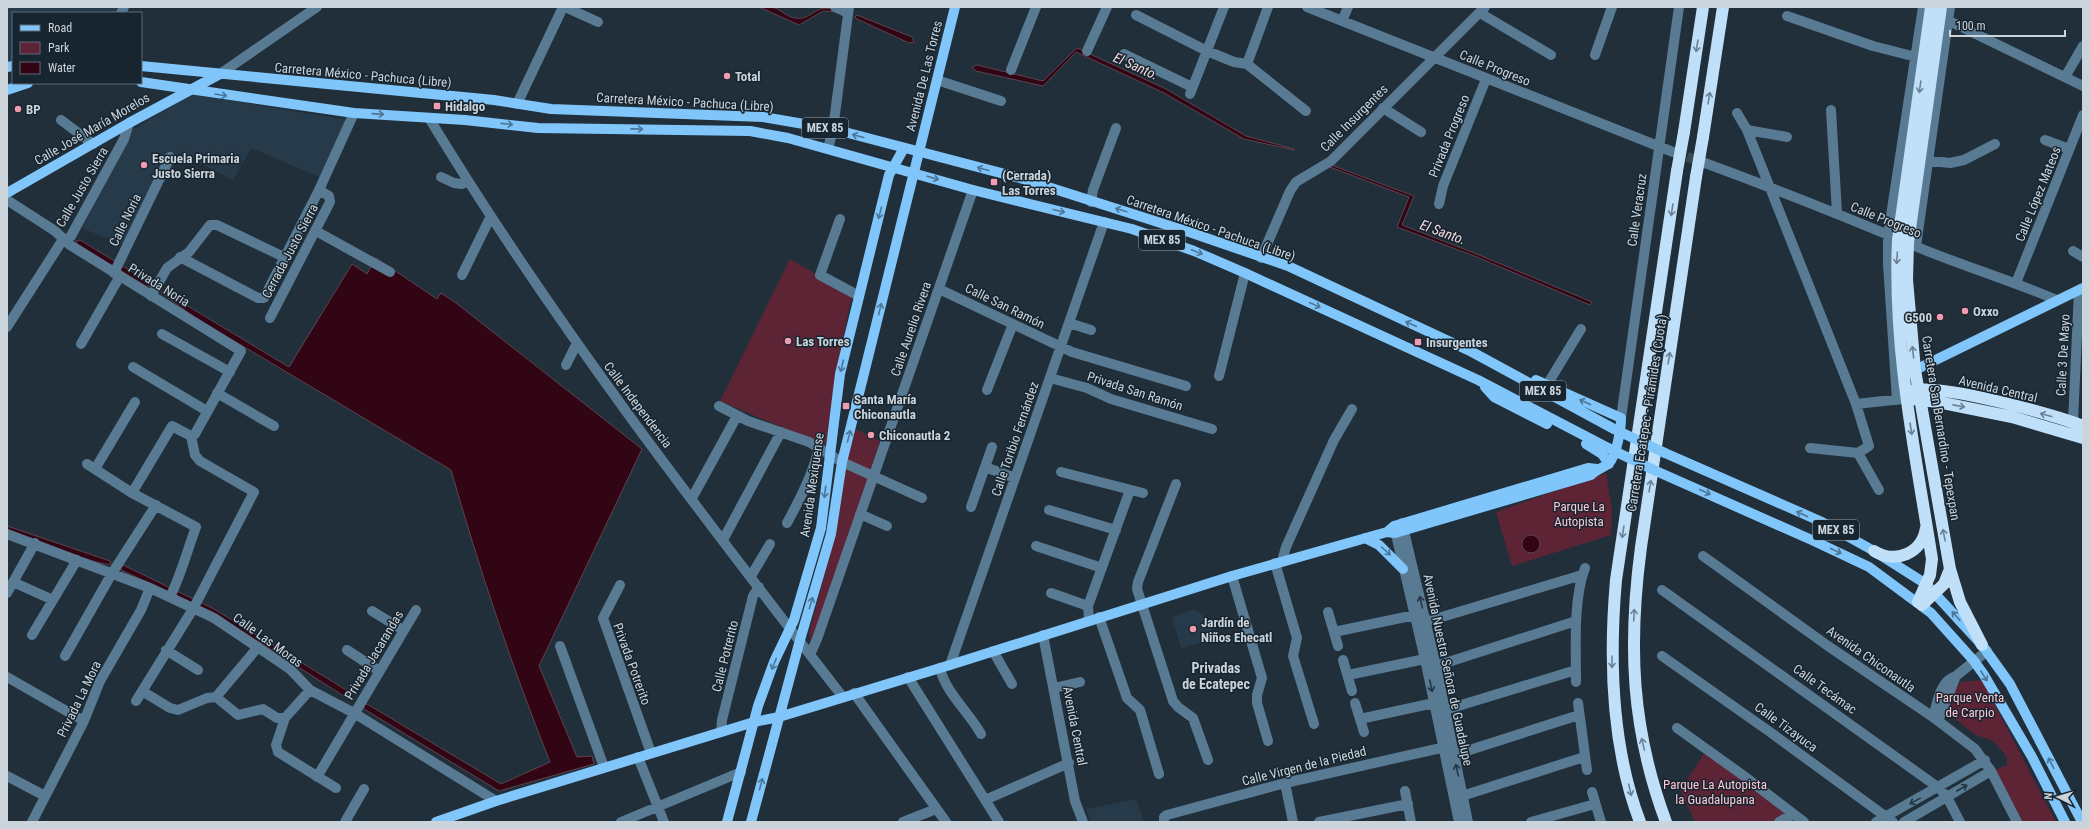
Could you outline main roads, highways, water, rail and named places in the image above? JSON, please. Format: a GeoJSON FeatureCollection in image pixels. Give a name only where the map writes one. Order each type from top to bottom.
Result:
{"type":"FeatureCollection","features":[{"type":"Feature","properties":{"kind":"highway","name":"Carretera Ecatepec - Pirámides (Cuota)"},"geometry":{"type":"LineString","coordinates":[[1640,822],[1634,805],[1619,739],[1612,679],[1613,617],[1617,572],[1703,7]]}},
{"type":"Feature","properties":{"kind":"highway","name":"Carretera Ecatepec - Pirámides (Cuota)"},"geometry":{"type":"LineString","coordinates":[[1666,822],[1648,768],[1636,704],[1633,650],[1634,615],[1641,546],[1723,7]]}},
{"type":"Feature","properties":{"kind":"highway","name":"Carretera San Bernardino - Tepexpan"},"geometry":{"type":"LineString","coordinates":[[1920,604],[1930,588],[1932,564],[1926,525],[1899,398],[1902,376],[1897,295],[1919,58],[1931,7]]}},
{"type":"Feature","properties":{"kind":"highway","name":"Carretera San Bernardino - Tepexpan"},"geometry":{"type":"LineString","coordinates":[[1930,588],[1946,581],[1950,564],[1915,370],[1903,241],[1924,160],[1943,15]]}},
{"type":"Feature","properties":{"kind":"highway","name":"Avenida Central"},"geometry":{"type":"LineString","coordinates":[[1899,398],[1942,391],[1989,399],[2078,424]]}},
{"type":"Feature","properties":{"kind":"highway","name":"Avenida Central"},"geometry":{"type":"LineString","coordinates":[[1919,394],[2038,423],[2083,438]]}},
{"type":"Feature","properties":{"kind":"highway"},"geometry":{"type":"LineString","coordinates":[[1874,551],[1890,557],[1906,555],[1916,548],[1922,540],[1926,525]]}},
{"type":"Feature","properties":{"kind":"highway"},"geometry":{"type":"LineString","coordinates":[[1950,564],[1959,599],[1985,648]]}},
{"type":"Feature","properties":{"kind":"main road","name":"Avenida De Las Torres"},"geometry":{"type":"LineString","coordinates":[[919,152],[955,7]]}},
{"type":"Feature","properties":{"kind":"main road","name":"Carretera México - Pachuca (Libre)"},"geometry":{"type":"LineString","coordinates":[[142,66],[494,100],[551,109],[763,117],[833,129],[1020,178],[1091,202],[1189,232],[1261,258],[1288,266],[1472,352],[1614,429],[1822,522],[1874,551],[1930,588],[1985,648],[2010,684],[2082,822]]}},
{"type":"Feature","properties":{"kind":"main road","name":"Calle José María Morelos"},"geometry":{"type":"LineString","coordinates":[[7,193],[129,123],[220,74]]}},
{"type":"Feature","properties":{"kind":"main road","name":"Carretera México - Pachuca (Libre)"},"geometry":{"type":"LineString","coordinates":[[142,82],[234,97],[354,113],[538,128],[750,131],[828,149],[914,172],[973,190],[1104,222],[1194,251],[1478,380],[1608,448],[1656,471],[1869,567],[1931,613],[1974,661],[2032,757],[2065,822]]}},
{"type":"Feature","properties":{"kind":"main road"},"geometry":{"type":"LineString","coordinates":[[7,90],[25,84]]}},
{"type":"Feature","properties":{"kind":"main road","name":"Avenida Mexiquense"},"geometry":{"type":"LineString","coordinates":[[728,822],[754,722],[774,662],[791,629],[821,528],[840,374],[889,175],[904,148]]}},
{"type":"Feature","properties":{"kind":"main road","name":"Avenida Mexiquense"},"geometry":{"type":"LineString","coordinates":[[751,822],[800,640],[831,534],[842,462],[919,152]]}},
{"type":"Feature","properties":{"kind":"main road"},"geometry":{"type":"LineString","coordinates":[[1902,376],[2081,289]]}},
{"type":"Feature","properties":{"kind":"main road"},"geometry":{"type":"LineString","coordinates":[[436,822],[496,801],[638,757],[945,666],[1142,603],[1278,562],[1591,475],[1597,469],[1609,464],[1613,456],[1621,427],[1621,418],[1490,358],[1472,352]]}},
{"type":"Feature","properties":{"kind":"main road"},"geometry":{"type":"LineString","coordinates":[[1478,380],[1494,397],[1595,449],[1602,454],[1609,464]]}},
{"type":"Feature","properties":{"kind":"main road"},"geometry":{"type":"LineString","coordinates":[[1365,538],[1379,545],[1404,569]]}},
{"type":"Feature","properties":{"kind":"water"},"geometry":{"type":"Polygon","coordinates":[[[759,7],[772,7],[795,18],[807,17],[820,9],[825,8],[839,12],[823,11],[799,25],[759,7]]]}},
{"type":"Feature","properties":{"kind":"water"},"geometry":{"type":"Polygon","coordinates":[[[857,15],[912,37],[914,42],[909,43],[857,19],[855,17],[857,15]]]}},
{"type":"Feature","properties":{"kind":"water"},"geometry":{"type":"Polygon","coordinates":[[[1077,48],[1166,89],[1246,136],[1294,150],[1244,139],[1164,93],[1076,52],[1043,86],[976,71],[972,67],[977,65],[1043,81],[1077,48]]]}},
{"type":"Feature","properties":{"kind":"water"},"geometry":{"type":"Polygon","coordinates":[[[1331,165],[1414,196],[1402,225],[1592,302],[1590,305],[1477,257],[1397,227],[1409,197],[1330,167],[1331,165]]]}},
{"type":"Feature","properties":{"kind":"water"},"geometry":{"type":"Polygon","coordinates":[[[80,240],[139,276],[152,287],[146,286],[77,244],[76,241],[80,240]]]}},
{"type":"Feature","properties":{"kind":"water"},"geometry":{"type":"Polygon","coordinates":[[[376,258],[437,299],[441,293],[456,303],[642,449],[539,666],[577,757],[592,756],[594,764],[499,791],[364,709],[363,705],[367,704],[501,784],[550,762],[522,690],[497,617],[451,470],[194,317],[158,290],[161,290],[289,367],[352,264],[367,274],[376,258]]]}},
{"type":"Feature","properties":{"kind":"water"},"geometry":{"type":"Polygon","coordinates":[[[7,526],[110,561],[111,564],[93,561],[61,550],[7,530],[7,526]]]}},
{"type":"Feature","properties":{"kind":"water"},"geometry":{"type":"Polygon","coordinates":[[[1531,535],[1537,538],[1540,544],[1537,550],[1531,553],[1525,550],[1522,544],[1525,538],[1531,535]]]}},
{"type":"Feature","properties":{"kind":"water"},"geometry":{"type":"Polygon","coordinates":[[[123,565],[214,609],[351,693],[351,698],[347,698],[212,612],[121,570],[123,565]]]}},
{"type":"Feature","properties":{"kind":"tunnel"},"geometry":{"type":"LineString","coordinates":[[1673,152],[1705,163]]}},
{"type":"Feature","properties":{"kind":"place","name":"Total"},"geometry":{"type":"Point","coordinates":[727,76]}},
{"type":"Feature","properties":{"kind":"place","name":"Hidalgo"},"geometry":{"type":"Point","coordinates":[437,106]}},
{"type":"Feature","properties":{"kind":"place","name":"BP"},"geometry":{"type":"Point","coordinates":[18,109]}},
{"type":"Feature","properties":{"kind":"place","name":"Escuela Primaria Justo Sierra"},"geometry":{"type":"Point","coordinates":[144,165]}},
{"type":"Feature","properties":{"kind":"place","name":"(Cerrada) Las Torres"},"geometry":{"type":"Point","coordinates":[994,182]}},
{"type":"Feature","properties":{"kind":"place","name":"Oxxo"},"geometry":{"type":"Point","coordinates":[1965,311]}},
{"type":"Feature","properties":{"kind":"place","name":"G500"},"geometry":{"type":"Point","coordinates":[1940,317]}},
{"type":"Feature","properties":{"kind":"place","name":"Las Torres"},"geometry":{"type":"Point","coordinates":[788,341]}},
{"type":"Feature","properties":{"kind":"place","name":"Insurgentes"},"geometry":{"type":"Point","coordinates":[1418,342]}},
{"type":"Feature","properties":{"kind":"place","name":"Santa María Chiconautla"},"geometry":{"type":"Point","coordinates":[846,406]}},
{"type":"Feature","properties":{"kind":"place","name":"Chiconautla 2"},"geometry":{"type":"Point","coordinates":[871,435]}},
{"type":"Feature","properties":{"kind":"place","name":"Jardín de Niños Ehecatl"},"geometry":{"type":"Point","coordinates":[1193,629]}},
{"type":"Feature","properties":{"kind":"district","name":"Privadas de Ecatepec"},"geometry":{"type":"Point","coordinates":[1216,676]}},
{"type":"Feature","properties":{"kind":"water label","name":"El Santo."},"geometry":{"type":"Point","coordinates":[1136,66]}},
{"type":"Feature","properties":{"kind":"water label","name":"El Santo."},"geometry":{"type":"Point","coordinates":[1443,232]}},
{"type":"Feature","properties":{"kind":"park label","name":"Parque La Autopista"},"geometry":{"type":"Point","coordinates":[1579,514]}},
{"type":"Feature","properties":{"kind":"park label","name":"Parque Venta de Carpio"},"geometry":{"type":"Point","coordinates":[1970,704]}},
{"type":"Feature","properties":{"kind":"park label","name":"Parque La Autopista la Guadalupana"},"geometry":{"type":"Point","coordinates":[1715,792]}}]}
